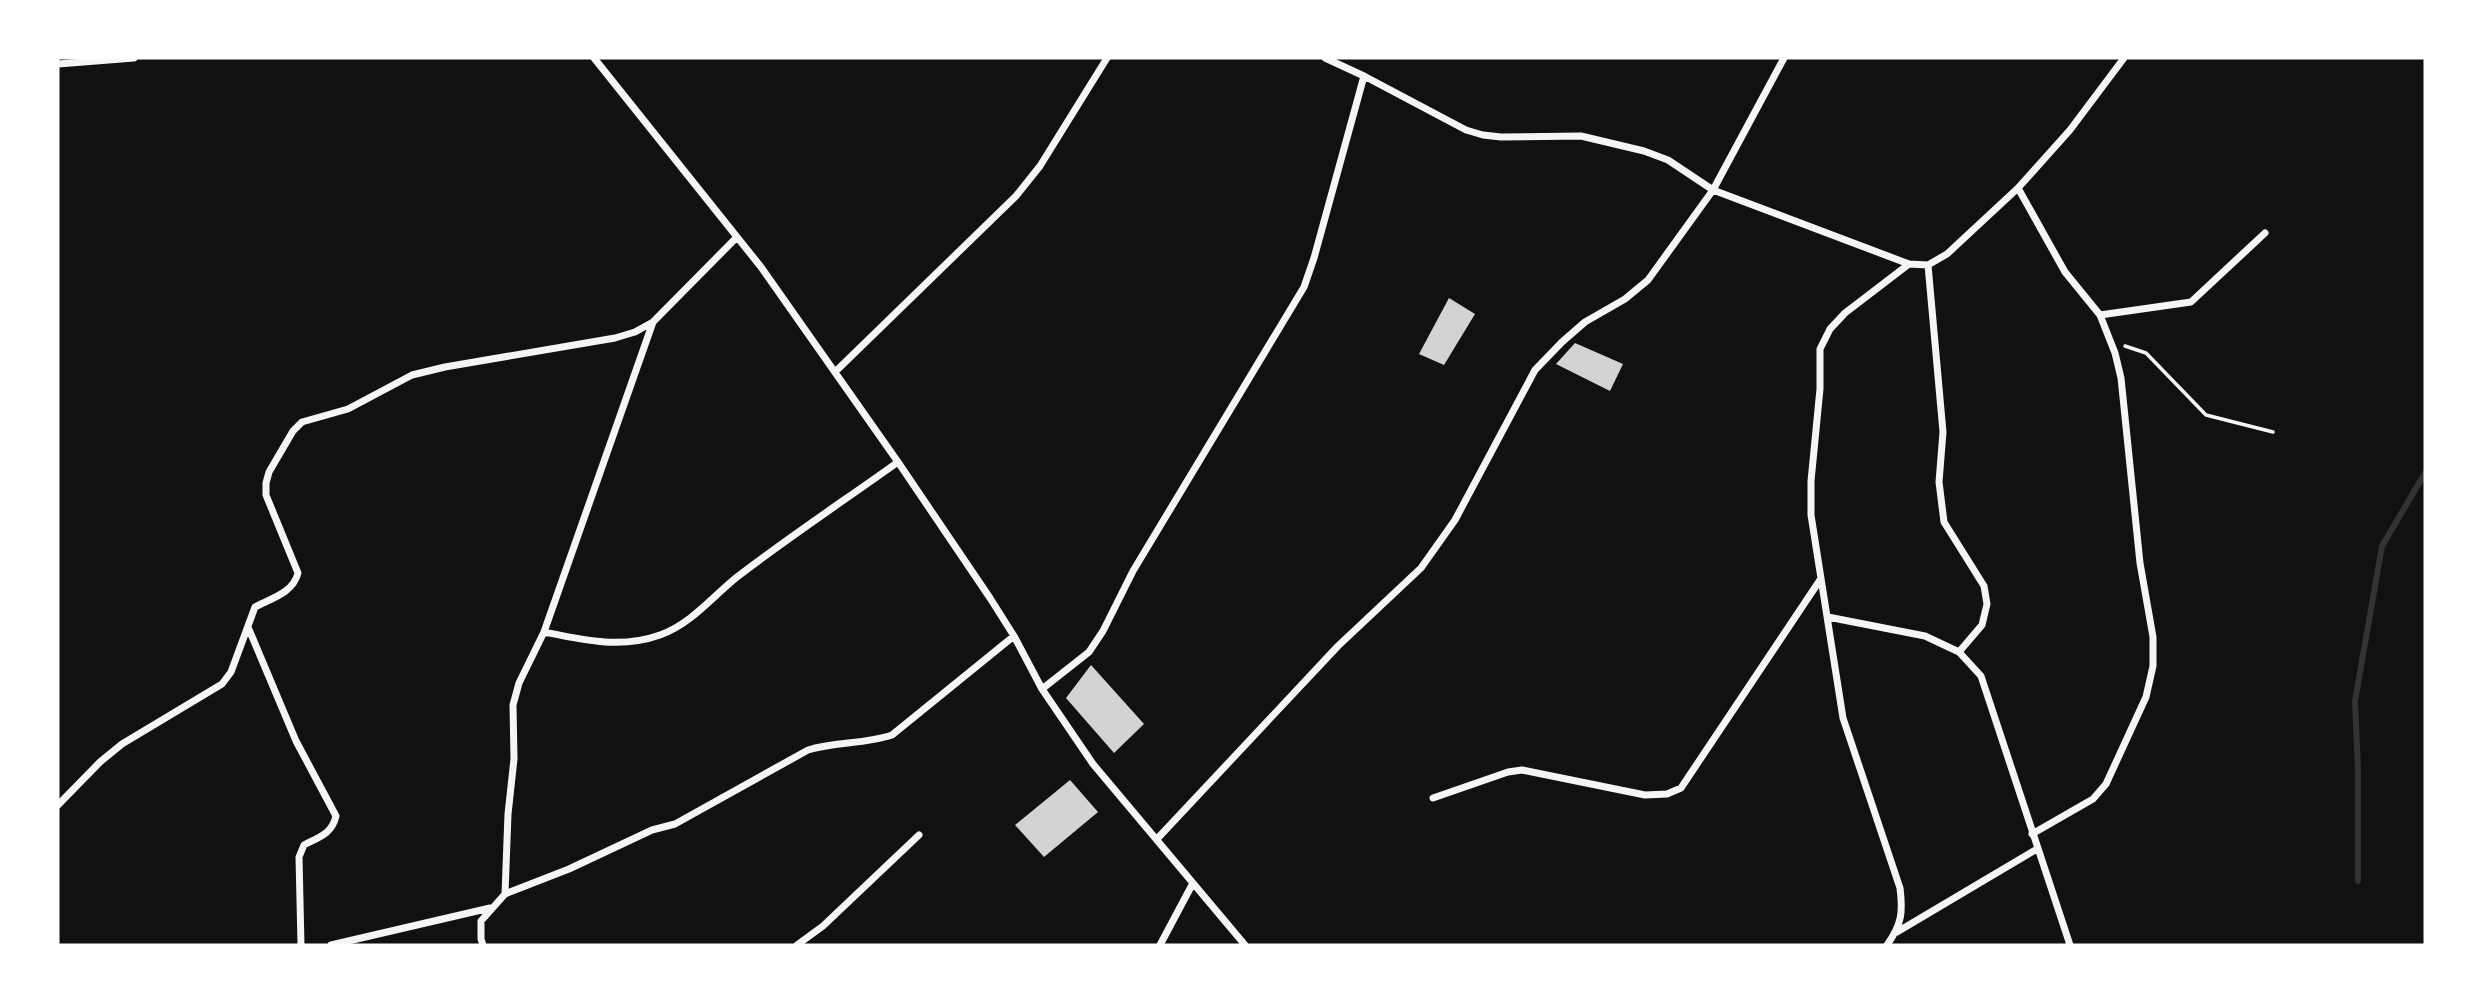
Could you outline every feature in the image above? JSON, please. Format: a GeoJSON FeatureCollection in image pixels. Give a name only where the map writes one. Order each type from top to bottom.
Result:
{"type":"FeatureCollection","features":[{"type":"Feature","properties":{"kind":"street"},"geometry":{"type":"LineString","coordinates":[[58,64],[134,58]]}},
{"type":"Feature","properties":{"kind":"street"},"geometry":{"type":"LineString","coordinates":[[594,58],[737,237],[835,372],[1014,636],[1042,689],[1093,764],[1245,945]]}},
{"type":"Feature","properties":{"kind":"street"},"geometry":{"type":"LineString","coordinates":[[835,372],[1016,196],[1040,166],[1107,58]]}},
{"type":"Feature","properties":{"kind":"street"},"geometry":{"type":"LineString","coordinates":[[1325,58],[1466,130],[1483,135],[1581,136],[1644,151],[1668,160],[1713,190],[1909,264],[1928,265],[1947,254],[2018,188],[2070,130],[2124,58]]}},
{"type":"Feature","properties":{"kind":"street"},"geometry":{"type":"LineString","coordinates":[[1157,839],[1338,646],[1421,568],[1455,520],[1535,370],[1585,322],[1625,299],[1648,280],[1713,190],[1784,58]]}},
{"type":"Feature","properties":{"kind":"street"},"geometry":{"type":"LineString","coordinates":[[1042,689],[1089,652],[1103,631],[1133,571],[1304,287],[1364,76]]}},
{"type":"Feature","properties":{"kind":"street"},"geometry":{"type":"LineString","coordinates":[[2018,188],[2066,272],[2100,315],[2110,341],[2121,378],[2140,563],[2153,637],[2153,666],[2146,697],[2106,784],[2093,799],[2032,834]]}},
{"type":"Feature","properties":{"kind":"street"},"geometry":{"type":"LineString","coordinates":[[2100,315],[2191,302],[2266,233]]}},
{"type":"Feature","properties":{"kind":"street"},"geometry":{"type":"LineString","coordinates":[[58,805],[100,762],[122,744],[222,684],[231,672],[255,607],[288,590],[295,583],[298,573],[266,495],[266,483],[269,472],[293,431],[302,422],[348,409],[412,375],[615,338],[635,332],[653,322],[737,237]]}},
{"type":"Feature","properties":{"kind":"street"},"geometry":{"type":"LineString","coordinates":[[1887,945],[1896,933],[1903,912],[1900,888],[1843,718],[1811,515],[1811,481],[1820,389],[1820,349],[1830,329],[1845,313],[1909,264]]}},
{"type":"Feature","properties":{"kind":"street"},"geometry":{"type":"LineString","coordinates":[[1928,265],[1943,432],[1939,482],[1944,522],[1984,586],[1987,604],[1982,625],[1959,652]]}},
{"type":"Feature","properties":{"kind":"street"},"geometry":{"type":"LineString","coordinates":[[505,894],[508,814],[514,759],[513,705],[519,682],[544,632],[653,322]]}},
{"type":"Feature","properties":{"kind":"street"},"geometry":{"type":"LineString","coordinates":[[544,632],[595,642],[624,643],[660,635],[686,622],[736,578],[898,462]]}},
{"type":"Feature","properties":{"kind":"street"},"geometry":{"type":"LineString","coordinates":[[1433,798],[1508,772],[1522,770],[1645,795],[1667,794],[1681,788],[1821,579]]}},
{"type":"Feature","properties":{"kind":"street"},"geometry":{"type":"LineString","coordinates":[[1828,617],[1925,636],[1959,652],[1981,677],[2070,945]]}},
{"type":"Feature","properties":{"kind":"street"},"geometry":{"type":"LineString","coordinates":[[248,626],[296,741],[336,816],[329,832],[304,845],[299,857],[301,945]]}},
{"type":"Feature","properties":{"kind":"street"},"geometry":{"type":"LineString","coordinates":[[484,945],[481,939],[481,921],[505,894],[569,869],[652,830],[675,824],[808,750],[892,735],[1014,636]]}},
{"type":"Feature","properties":{"kind":"street"},"geometry":{"type":"LineString","coordinates":[[797,945],[823,926],[919,835]]}},
{"type":"Feature","properties":{"kind":"street"},"geometry":{"type":"LineString","coordinates":[[1896,933],[2037,849]]}},
{"type":"Feature","properties":{"kind":"street"},"geometry":{"type":"LineString","coordinates":[[1160,945],[1194,883]]}},
{"type":"Feature","properties":{"kind":"street"},"geometry":{"type":"LineString","coordinates":[[331,945],[491,908]]}},
{"type":"Feature","properties":{"kind":"path"},"geometry":{"type":"LineString","coordinates":[[2110,341],[2146,353],[2206,415],[2273,432]]}},
{"type":"Feature","properties":{"kind":"building"},"geometry":{"type":"Polygon","coordinates":[[[1449,298],[1475,314],[1444,365],[1419,354],[1449,298]]]}},
{"type":"Feature","properties":{"kind":"building"},"geometry":{"type":"Polygon","coordinates":[[[1575,343],[1623,364],[1610,391],[1556,364],[1575,343]]]}},
{"type":"Feature","properties":{"kind":"building"},"geometry":{"type":"Polygon","coordinates":[[[1091,665],[1144,724],[1114,753],[1066,698],[1091,665]]]}},
{"type":"Feature","properties":{"kind":"building"},"geometry":{"type":"Polygon","coordinates":[[[1070,780],[1098,812],[1044,857],[1015,825],[1070,780]]]}},
{"type":"Feature","properties":{"kind":"waterway"},"geometry":{"type":"LineString","coordinates":[[2358,881],[2355,701],[2382,546],[2425,473]]}}]}
